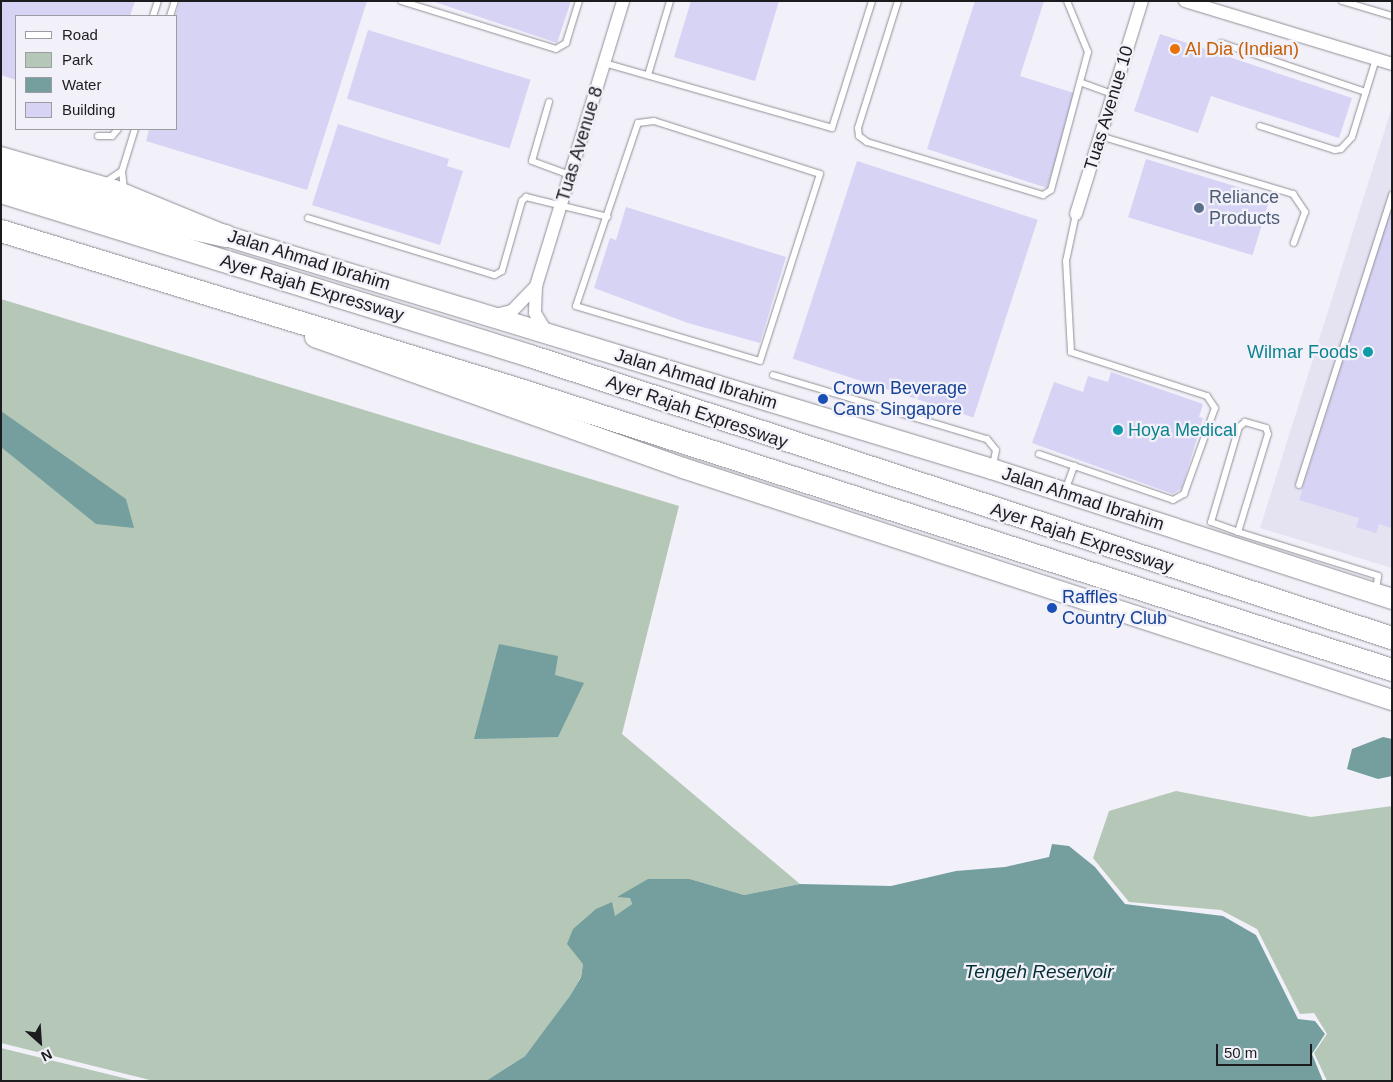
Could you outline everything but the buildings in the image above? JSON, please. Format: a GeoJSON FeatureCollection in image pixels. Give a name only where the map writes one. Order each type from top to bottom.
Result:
{"type":"FeatureCollection","features":[{"type":"Feature","properties":{"kind":"highway"},"geometry":{"type":"LineString","coordinates":[[1,172],[174,226],[226,236]]}},
{"type":"Feature","properties":{"kind":"highway","name":"Ayer Rajah Expressway"},"geometry":{"type":"LineString","coordinates":[[1,192],[530,356],[1392,638]]}},
{"type":"Feature","properties":{"kind":"highway","name":"Ayer Rajah Expressway"},"geometry":{"type":"LineString","coordinates":[[1,231],[164,280],[1392,670]]}},
{"type":"Feature","properties":{"kind":"main road","name":"Jalan Ahmad Ibrahim"},"geometry":{"type":"LineString","coordinates":[[1,157],[125,195],[226,236],[493,315],[992,469],[1384,596]]}},
{"type":"Feature","properties":{"kind":"main road"},"geometry":{"type":"LineString","coordinates":[[164,280],[422,378],[683,468],[1392,700]]}},
{"type":"Feature","properties":{"kind":"street","name":"Tuas Avenue 8"},"geometry":{"type":"LineString","coordinates":[[547,333],[535,313],[536,286],[623,1]]}},
{"type":"Feature","properties":{"kind":"street","name":"Tuas Avenue 10"},"geometry":{"type":"LineString","coordinates":[[1076,214],[1142,1]]}},
{"type":"Feature","properties":{"kind":"street"},"geometry":{"type":"LineString","coordinates":[[1185,1],[1392,64]]}},
{"type":"Feature","properties":{"kind":"street","name":"Tuas Avenue 8"},"geometry":{"type":"LineString","coordinates":[[493,315],[512,311],[536,286]]}},
{"type":"Feature","properties":{"kind":"lane"},"geometry":{"type":"LineString","coordinates":[[153,15],[158,1]]}},
{"type":"Feature","properties":{"kind":"lane"},"geometry":{"type":"LineString","coordinates":[[170,15],[175,1]]}},
{"type":"Feature","properties":{"kind":"lane"},"geometry":{"type":"LineString","coordinates":[[401,1],[556,49],[566,43],[579,1]]}},
{"type":"Feature","properties":{"kind":"lane"},"geometry":{"type":"LineString","coordinates":[[648,74],[670,1]]}},
{"type":"Feature","properties":{"kind":"lane"},"geometry":{"type":"LineString","coordinates":[[604,63],[832,128],[872,1]]}},
{"type":"Feature","properties":{"kind":"lane"},"geometry":{"type":"LineString","coordinates":[[898,1],[858,128],[859,136],[867,142],[1043,196],[1051,190],[1082,83],[1088,47],[1067,1]]}},
{"type":"Feature","properties":{"kind":"lane"},"geometry":{"type":"LineString","coordinates":[[1342,1],[1392,16]]}},
{"type":"Feature","properties":{"kind":"lane"},"geometry":{"type":"LineString","coordinates":[[1221,43],[1366,92]]}},
{"type":"Feature","properties":{"kind":"lane"},"geometry":{"type":"LineString","coordinates":[[1260,126],[1335,150],[1341,149],[1352,137],[1376,59]]}},
{"type":"Feature","properties":{"kind":"lane"},"geometry":{"type":"LineString","coordinates":[[1082,83],[1113,94]]}},
{"type":"Feature","properties":{"kind":"lane"},"geometry":{"type":"LineString","coordinates":[[549,102],[532,162],[570,175]]}},
{"type":"Feature","properties":{"kind":"lane"},"geometry":{"type":"LineString","coordinates":[[654,121],[820,174],[760,361],[576,306],[608,217],[638,123],[654,121]]}},
{"type":"Feature","properties":{"kind":"lane"},"geometry":{"type":"LineString","coordinates":[[98,136],[112,136],[117,130]]}},
{"type":"Feature","properties":{"kind":"lane"},"geometry":{"type":"LineString","coordinates":[[125,195],[122,171],[135,130]]}},
{"type":"Feature","properties":{"kind":"lane"},"geometry":{"type":"LineString","coordinates":[[1100,136],[1293,194],[1305,212],[1294,243]]}},
{"type":"Feature","properties":{"kind":"lane"},"geometry":{"type":"LineString","coordinates":[[98,186],[122,171]]}},
{"type":"Feature","properties":{"kind":"lane"},"geometry":{"type":"LineString","coordinates":[[1299,486],[1392,195]]}},
{"type":"Feature","properties":{"kind":"lane"},"geometry":{"type":"LineString","coordinates":[[308,218],[495,275],[502,271],[522,201],[531,197],[608,217]]}},
{"type":"Feature","properties":{"kind":"lane"},"geometry":{"type":"LineString","coordinates":[[1038,454],[1179,499],[1184,494],[1215,408],[1207,396],[1071,352],[1066,261],[1076,214]]}},
{"type":"Feature","properties":{"kind":"lane"},"geometry":{"type":"LineString","coordinates":[[773,375],[987,439],[996,450],[992,469]]}},
{"type":"Feature","properties":{"kind":"lane"},"geometry":{"type":"LineString","coordinates":[[1238,532],[1268,434],[1266,428],[1245,422],[1239,427],[1211,517],[1214,525],[1378,576],[1384,596]]}},
{"type":"Feature","properties":{"kind":"lane"},"geometry":{"type":"LineString","coordinates":[[1065,493],[1074,466]]}},
{"type":"Feature","properties":{"kind":"shaded area"},"geometry":{"type":"Polygon","coordinates":[[[1392,107],[1392,568],[1260,528],[1392,107]]]}},
{"type":"Feature","properties":{"kind":"green space"},"geometry":{"type":"Polygon","coordinates":[[[1,299],[679,506],[622,734],[800,884],[744,895],[690,879],[619,897],[630,897],[632,904],[615,917],[583,964],[581,976],[570,997],[525,1056],[486,1081],[154,1081],[1,1043],[1,299]]]}},
{"type":"Feature","properties":{"kind":"green space"},"geometry":{"type":"Polygon","coordinates":[[[1176,791],[1311,817],[1392,806],[1392,1081],[1327,1081],[1314,1053],[1327,1034],[1314,1013],[1300,1014],[1257,929],[1221,910],[1129,902],[1093,858],[1109,811],[1176,791]]]}},
{"type":"Feature","properties":{"kind":"green space"},"geometry":{"type":"Polygon","coordinates":[[[1,1048],[136,1081],[1,1081],[1,1048]]]}},
{"type":"Feature","properties":{"kind":"water"},"geometry":{"type":"Polygon","coordinates":[[[1,411],[126,499],[134,528],[96,524],[1,447],[1,411]]]}},
{"type":"Feature","properties":{"kind":"water"},"geometry":{"type":"Polygon","coordinates":[[[499,644],[558,656],[555,675],[584,683],[558,737],[474,739],[499,644]]]}},
{"type":"Feature","properties":{"kind":"water"},"geometry":{"type":"Polygon","coordinates":[[[1383,737],[1392,739],[1392,776],[1378,779],[1347,769],[1352,749],[1383,737]]]}},
{"type":"Feature","properties":{"kind":"water","name":"Tengeh Reservoir"},"geometry":{"type":"Polygon","coordinates":[[[1052,844],[1069,846],[1095,867],[1125,904],[1223,916],[1256,935],[1298,1019],[1315,1021],[1325,1034],[1312,1054],[1323,1081],[486,1081],[525,1056],[570,996],[581,977],[583,964],[567,944],[573,929],[596,909],[612,902],[615,916],[632,904],[630,898],[617,897],[648,879],[690,879],[744,895],[800,884],[891,886],[956,871],[1005,867],[1049,857],[1052,844]]]}},
{"type":"Feature","properties":{"kind":"place","name":"Al Dia (Indian)"},"geometry":{"type":"Point","coordinates":[1175,49]}},
{"type":"Feature","properties":{"kind":"place","name":"Reliance Products"},"geometry":{"type":"Point","coordinates":[1199,208]}},
{"type":"Feature","properties":{"kind":"place","name":"Wilmar Foods"},"geometry":{"type":"Point","coordinates":[1368,352]}},
{"type":"Feature","properties":{"kind":"place","name":"Crown Beverage Cans Singapore"},"geometry":{"type":"Point","coordinates":[823,399]}},
{"type":"Feature","properties":{"kind":"place","name":"Hoya Medical"},"geometry":{"type":"Point","coordinates":[1118,430]}},
{"type":"Feature","properties":{"kind":"place","name":"Raffles Country Club"},"geometry":{"type":"Point","coordinates":[1052,608]}}]}
